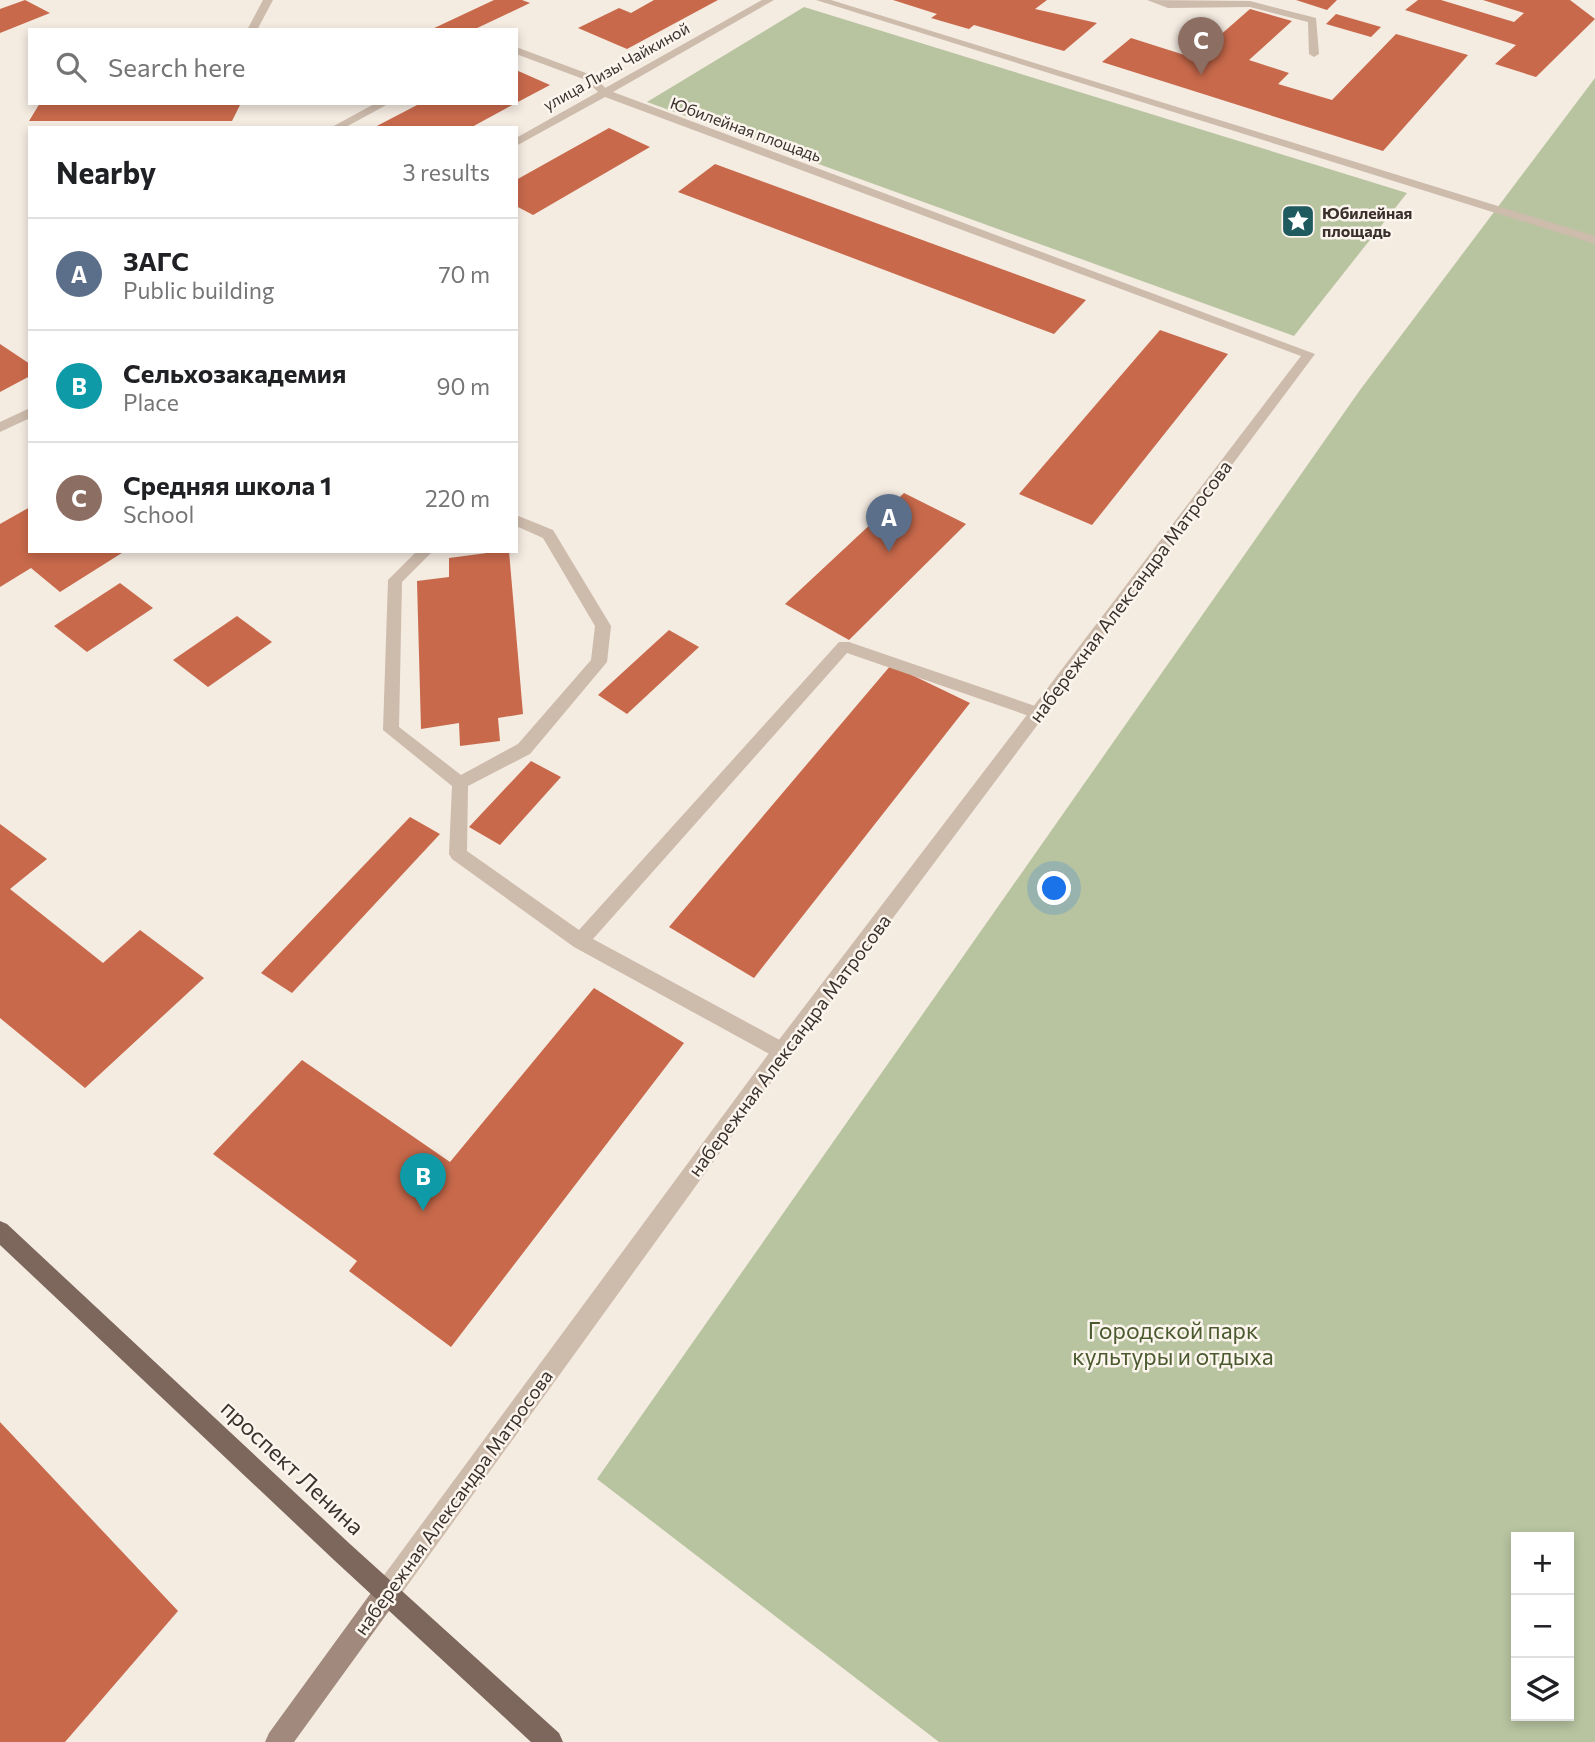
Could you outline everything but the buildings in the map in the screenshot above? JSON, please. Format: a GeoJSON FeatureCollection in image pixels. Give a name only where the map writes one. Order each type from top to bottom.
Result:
{"type":"FeatureCollection","features":[{"type":"Feature","properties":{"kind":"main road","name":"проспект Ленина"},"geometry":{"type":"LineString","coordinates":[[0,1231],[309,1520],[385,1595],[550,1742]]}},
{"type":"Feature","properties":{"kind":"street"},"geometry":{"type":"LineString","coordinates":[[253,28],[268,0]]}},
{"type":"Feature","properties":{"kind":"street","name":"улица Лизы Чайкиной"},"geometry":{"type":"LineString","coordinates":[[518,142],[769,0]]}},
{"type":"Feature","properties":{"kind":"street"},"geometry":{"type":"LineString","coordinates":[[821,0],[1595,240]]}},
{"type":"Feature","properties":{"kind":"street"},"geometry":{"type":"LineString","coordinates":[[1152,0],[1168,5],[1251,2],[1313,20],[1314,54]]}},
{"type":"Feature","properties":{"kind":"street","name":"Юбилейная площадь"},"geometry":{"type":"LineString","coordinates":[[518,51],[590,78],[605,93],[1310,354]]}},
{"type":"Feature","properties":{"kind":"street"},"geometry":{"type":"LineString","coordinates":[[339,126],[381,105]]}},
{"type":"Feature","properties":{"kind":"street","name":"набережная Александра Матросова"},"geometry":{"type":"LineString","coordinates":[[278,1742],[782,1051],[1310,354]]}},
{"type":"Feature","properties":{"kind":"street"},"geometry":{"type":"LineString","coordinates":[[0,428],[28,413]]}},
{"type":"Feature","properties":{"kind":"street"},"geometry":{"type":"LineString","coordinates":[[460,783],[524,749],[599,662],[603,626],[548,534],[518,521]]}},
{"type":"Feature","properties":{"kind":"street"},"geometry":{"type":"LineString","coordinates":[[424,553],[395,580],[391,730],[460,783]]}},
{"type":"Feature","properties":{"kind":"street"},"geometry":{"type":"LineString","coordinates":[[580,941],[844,646],[1038,713]]}},
{"type":"Feature","properties":{"kind":"street"},"geometry":{"type":"LineString","coordinates":[[460,783],[458,854],[580,941],[782,1051]]}},
{"type":"Feature","properties":{"kind":"green space"},"geometry":{"type":"Polygon","coordinates":[[[804,7],[1407,193],[1294,336],[647,102],[804,7]]]}},
{"type":"Feature","properties":{"kind":"green space","name":"Городской парк культуры и отдыха"},"geometry":{"type":"Polygon","coordinates":[[[1595,78],[1595,1742],[939,1742],[597,1479],[1360,390],[1595,78]]]}},
{"type":"Feature","properties":{"kind":"place","name":"Средняя школа 1"},"geometry":{"type":"Point","coordinates":[1201,75]}},
{"type":"Feature","properties":{"kind":"place","name":"Юбилейная площадь"},"geometry":{"type":"Point","coordinates":[1298,221]}},
{"type":"Feature","properties":{"kind":"place","name":"ЗАГС"},"geometry":{"type":"Point","coordinates":[889,552]}},
{"type":"Feature","properties":{"kind":"place","name":"Сельхозакадемия"},"geometry":{"type":"Point","coordinates":[423,1211]}}]}
